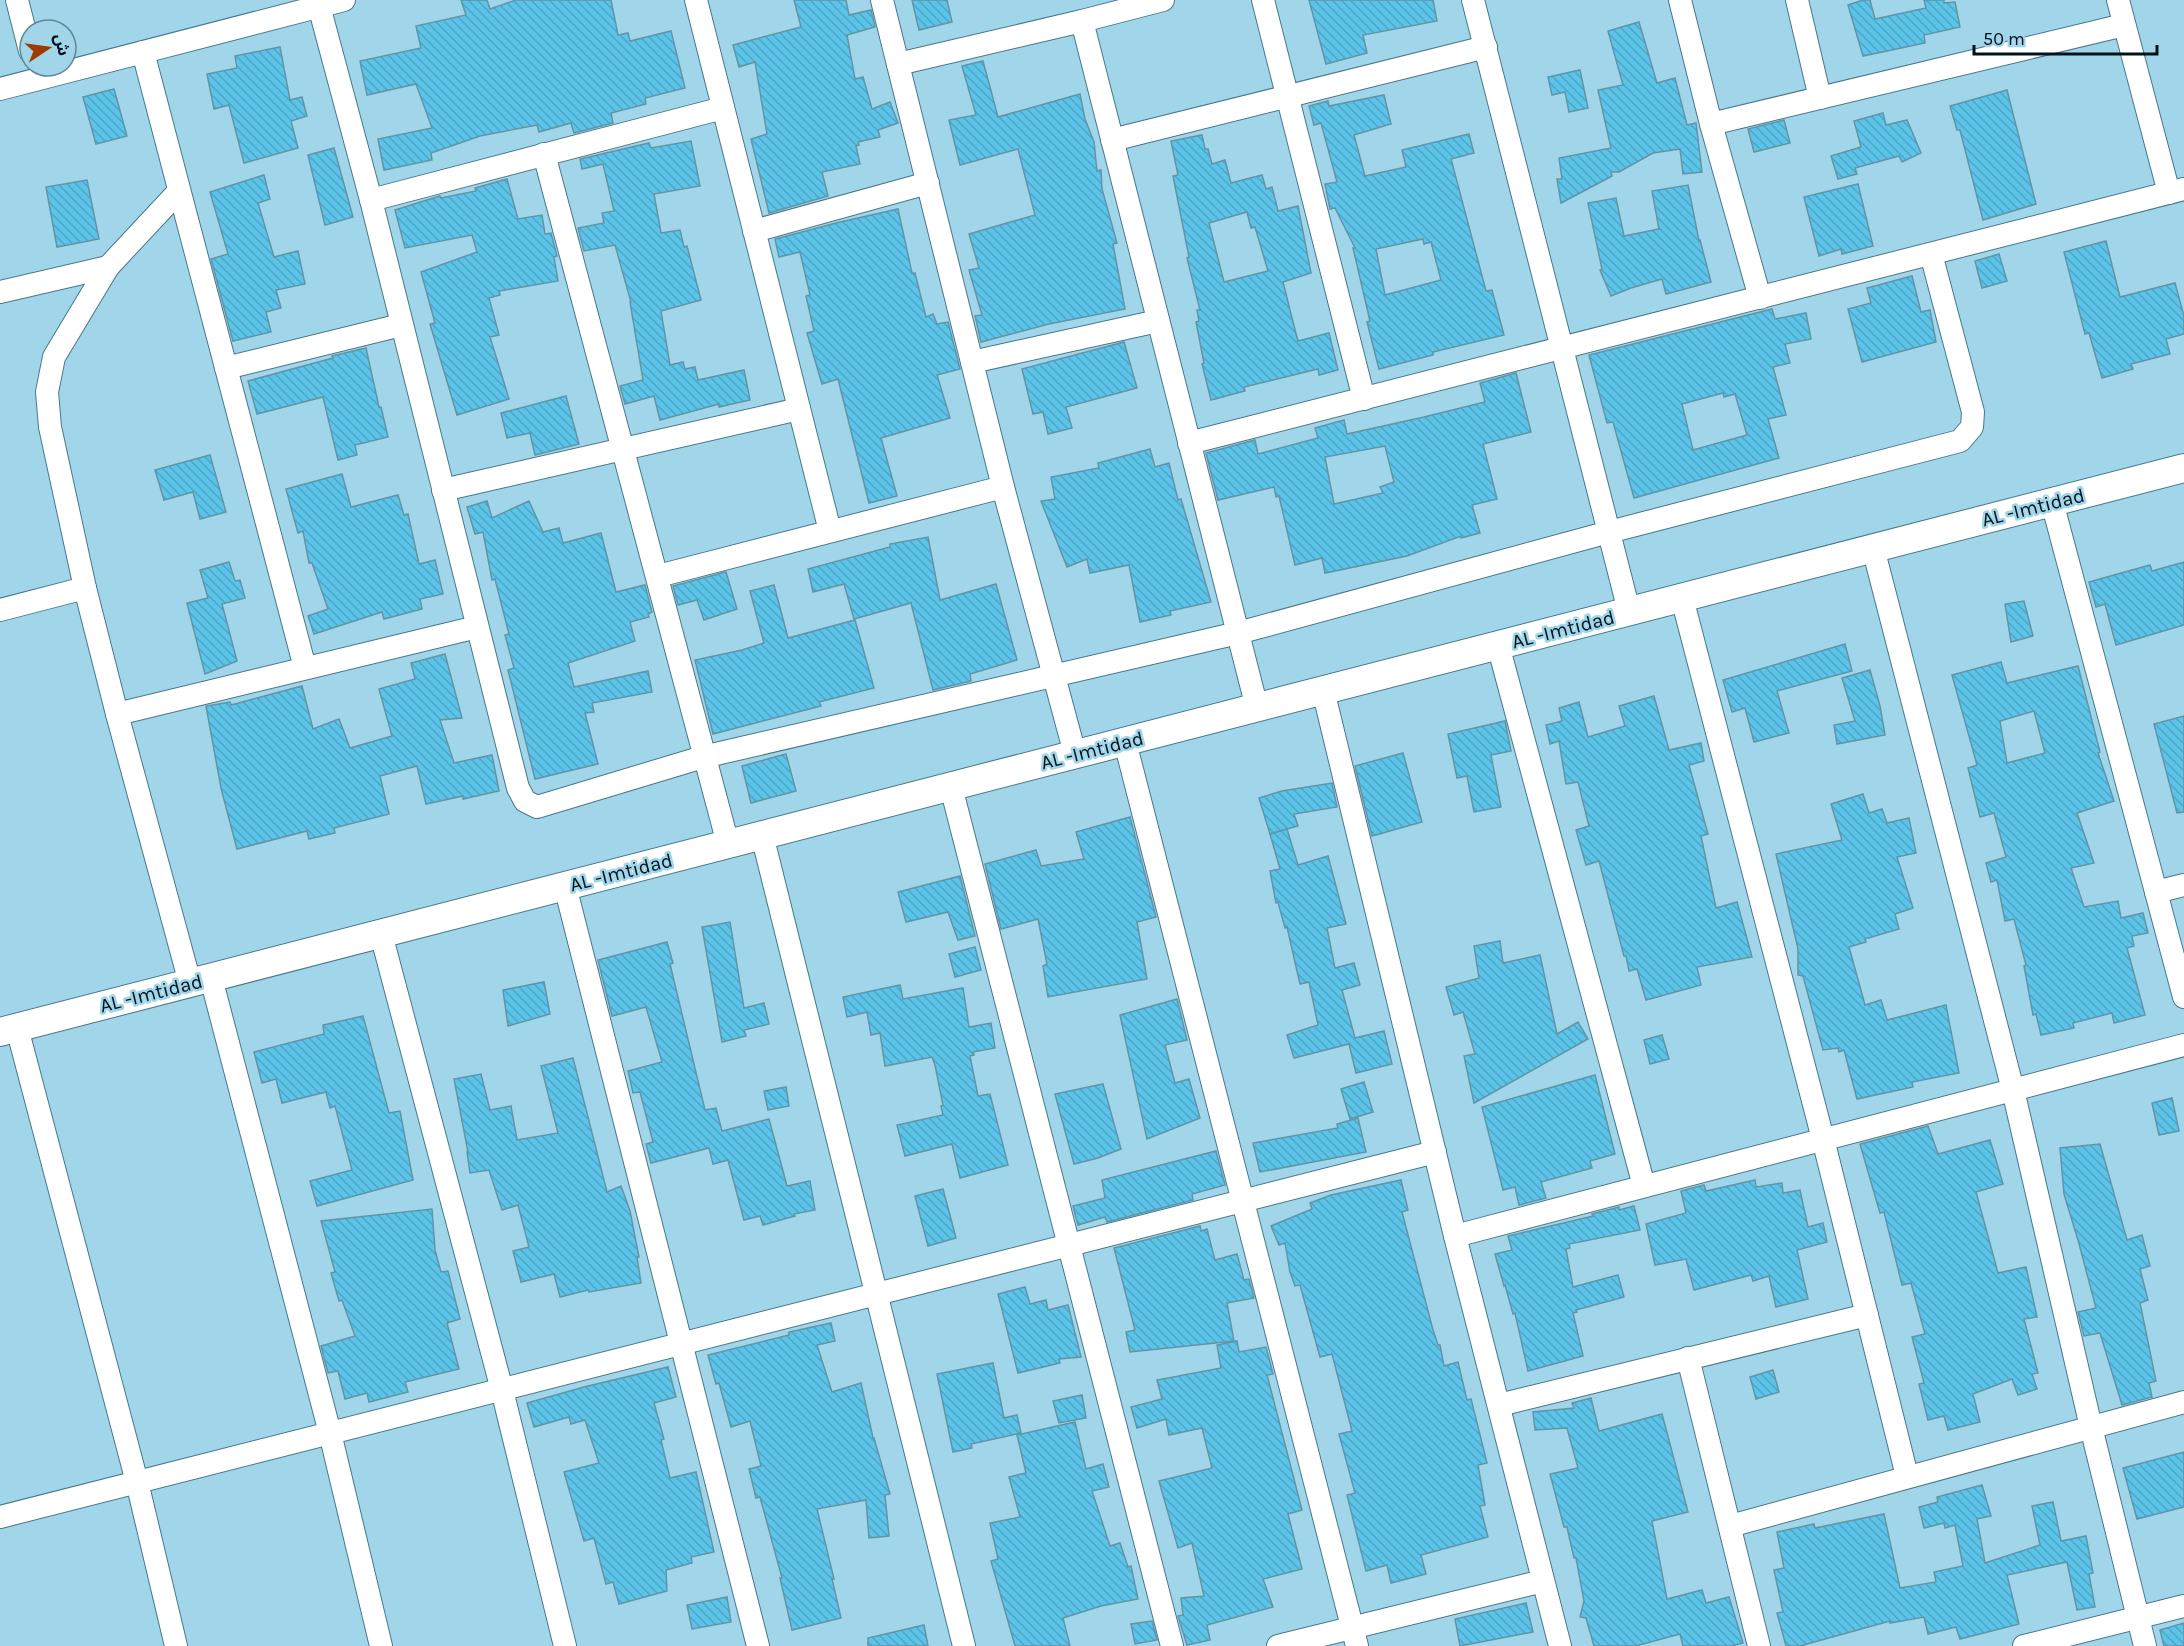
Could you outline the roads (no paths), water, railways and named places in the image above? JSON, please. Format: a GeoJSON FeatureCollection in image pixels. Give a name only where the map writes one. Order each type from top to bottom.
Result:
{"type":"FeatureCollection","features":[{"type":"Feature","properties":{"kind":"street"},"geometry":{"type":"LineString","coordinates":[[17,0],[22,18]]}},
{"type":"Feature","properties":{"kind":"street"},"geometry":{"type":"LineString","coordinates":[[78,65],[143,52],[344,0]]}},
{"type":"Feature","properties":{"kind":"street"},"geometry":{"type":"LineString","coordinates":[[696,0],[830,531]]}},
{"type":"Feature","properties":{"kind":"street"},"geometry":{"type":"LineString","coordinates":[[882,0],[1003,487],[1075,754]]}},
{"type":"Feature","properties":{"kind":"street"},"geometry":{"type":"LineString","coordinates":[[898,64],[1163,0]]}},
{"type":"Feature","properties":{"kind":"street"},"geometry":{"type":"LineString","coordinates":[[1263,0],[1364,399]]}},
{"type":"Feature","properties":{"kind":"street"},"geometry":{"type":"LineString","coordinates":[[1473,0],[1629,611]]}},
{"type":"Feature","properties":{"kind":"street"},"geometry":{"type":"LineString","coordinates":[[1680,0],[1711,124],[1760,298]]}},
{"type":"Feature","properties":{"kind":"street"},"geometry":{"type":"LineString","coordinates":[[1797,0],[1820,98]]}},
{"type":"Feature","properties":{"kind":"street"},"geometry":{"type":"LineString","coordinates":[[1189,443],[2177,191],[2118,0]]}},
{"type":"Feature","properties":{"kind":"street"},"geometry":{"type":"LineString","coordinates":[[319,6],[518,788],[525,801],[537,807],[704,756],[1238,633],[1609,532],[1960,441],[1972,427],[1973,412],[1931,254]]}},
{"type":"Feature","properties":{"kind":"street"},"geometry":{"type":"LineString","coordinates":[[1082,21],[1257,708]]}},
{"type":"Feature","properties":{"kind":"street"},"geometry":{"type":"LineString","coordinates":[[1711,124],[2124,25]]}},
{"type":"Feature","properties":{"kind":"street"},"geometry":{"type":"LineString","coordinates":[[1112,140],[1486,47]]}},
{"type":"Feature","properties":{"kind":"street"},"geometry":{"type":"LineString","coordinates":[[143,52],[305,668]]}},
{"type":"Feature","properties":{"kind":"street"},"geometry":{"type":"LineString","coordinates":[[0,89],[24,78]]}},
{"type":"Feature","properties":{"kind":"street"},"geometry":{"type":"LineString","coordinates":[[370,200],[723,108]]}},
{"type":"Feature","properties":{"kind":"street"},"geometry":{"type":"LineString","coordinates":[[544,154],[728,844]]}},
{"type":"Feature","properties":{"kind":"street"},"geometry":{"type":"LineString","coordinates":[[754,231],[928,183]]}},
{"type":"Feature","properties":{"kind":"street"},"geometry":{"type":"LineString","coordinates":[[179,191],[108,267],[54,357],[47,392],[50,427],[85,588],[117,714],[201,980],[330,1433],[381,1646]]}},
{"type":"Feature","properties":{"kind":"street"},"geometry":{"type":"LineString","coordinates":[[0,292],[108,267]]}},
{"type":"Feature","properties":{"kind":"street"},"geometry":{"type":"LineString","coordinates":[[972,362],[1158,321]]}},
{"type":"Feature","properties":{"kind":"street"},"geometry":{"type":"LineString","coordinates":[[226,368],[402,325]]}},
{"type":"Feature","properties":{"kind":"street"},"geometry":{"type":"LineString","coordinates":[[443,490],[799,409]]}},
{"type":"Feature","properties":{"kind":"street","name":"AL -Imtidad"},"geometry":{"type":"LineString","coordinates":[[9,1030],[2184,468]]}},
{"type":"Feature","properties":{"kind":"street"},"geometry":{"type":"LineString","coordinates":[[658,576],[1003,487]]}},
{"type":"Feature","properties":{"kind":"street"},"geometry":{"type":"LineString","coordinates":[[2052,502],[2184,997]]}},
{"type":"Feature","properties":{"kind":"street"},"geometry":{"type":"LineString","coordinates":[[1873,548],[2013,1090],[2091,1427],[2145,1646]]}},
{"type":"Feature","properties":{"kind":"street"},"geometry":{"type":"LineString","coordinates":[[0,610],[85,588]]}},
{"type":"Feature","properties":{"kind":"street"},"geometry":{"type":"LineString","coordinates":[[1682,598],[1823,1139],[1907,1476]]}},
{"type":"Feature","properties":{"kind":"street"},"geometry":{"type":"LineString","coordinates":[[117,714],[477,627]]}},
{"type":"Feature","properties":{"kind":"street"},"geometry":{"type":"LineString","coordinates":[[1498,645],[1644,1186]]}},
{"type":"Feature","properties":{"kind":"street"},"geometry":{"type":"LineString","coordinates":[[1323,690],[1455,1236],[1560,1646]]}},
{"type":"Feature","properties":{"kind":"street"},"geometry":{"type":"LineString","coordinates":[[1125,742],[1354,1637]]}},
{"type":"Feature","properties":{"kind":"street"},"geometry":{"type":"LineString","coordinates":[[951,787],[1172,1646]]}},
{"type":"Feature","properties":{"kind":"street"},"geometry":{"type":"LineString","coordinates":[[762,835],[964,1646]]}},
{"type":"Feature","properties":{"kind":"street"},"geometry":{"type":"LineString","coordinates":[[2156,892],[2184,885]]}},
{"type":"Feature","properties":{"kind":"street"},"geometry":{"type":"LineString","coordinates":[[565,886],[758,1646]]}},
{"type":"Feature","properties":{"kind":"street"},"geometry":{"type":"LineString","coordinates":[[381,934],[502,1390],[565,1646]]}},
{"type":"Feature","properties":{"kind":"street"},"geometry":{"type":"LineString","coordinates":[[9,1030],[137,1482],[176,1646]]}},
{"type":"Feature","properties":{"kind":"street"},"geometry":{"type":"LineString","coordinates":[[1455,1236],[2184,1045]]}},
{"type":"Feature","properties":{"kind":"street"},"geometry":{"type":"LineString","coordinates":[[0,1517],[1435,1152]]}},
{"type":"Feature","properties":{"kind":"street"},"geometry":{"type":"LineString","coordinates":[[1499,1405],[1867,1315]]}},
{"type":"Feature","properties":{"kind":"street"},"geometry":{"type":"LineString","coordinates":[[1688,1358],[1759,1646]]}},
{"type":"Feature","properties":{"kind":"street"},"geometry":{"type":"LineString","coordinates":[[1730,1526],[2184,1402]]}},
{"type":"Feature","properties":{"kind":"street"},"geometry":{"type":"LineString","coordinates":[[1278,1646],[1354,1637],[1543,1581]]}},
{"type":"Feature","properties":{"kind":"street"},"geometry":{"type":"LineString","coordinates":[[2024,1646],[2184,1606]]}}]}
